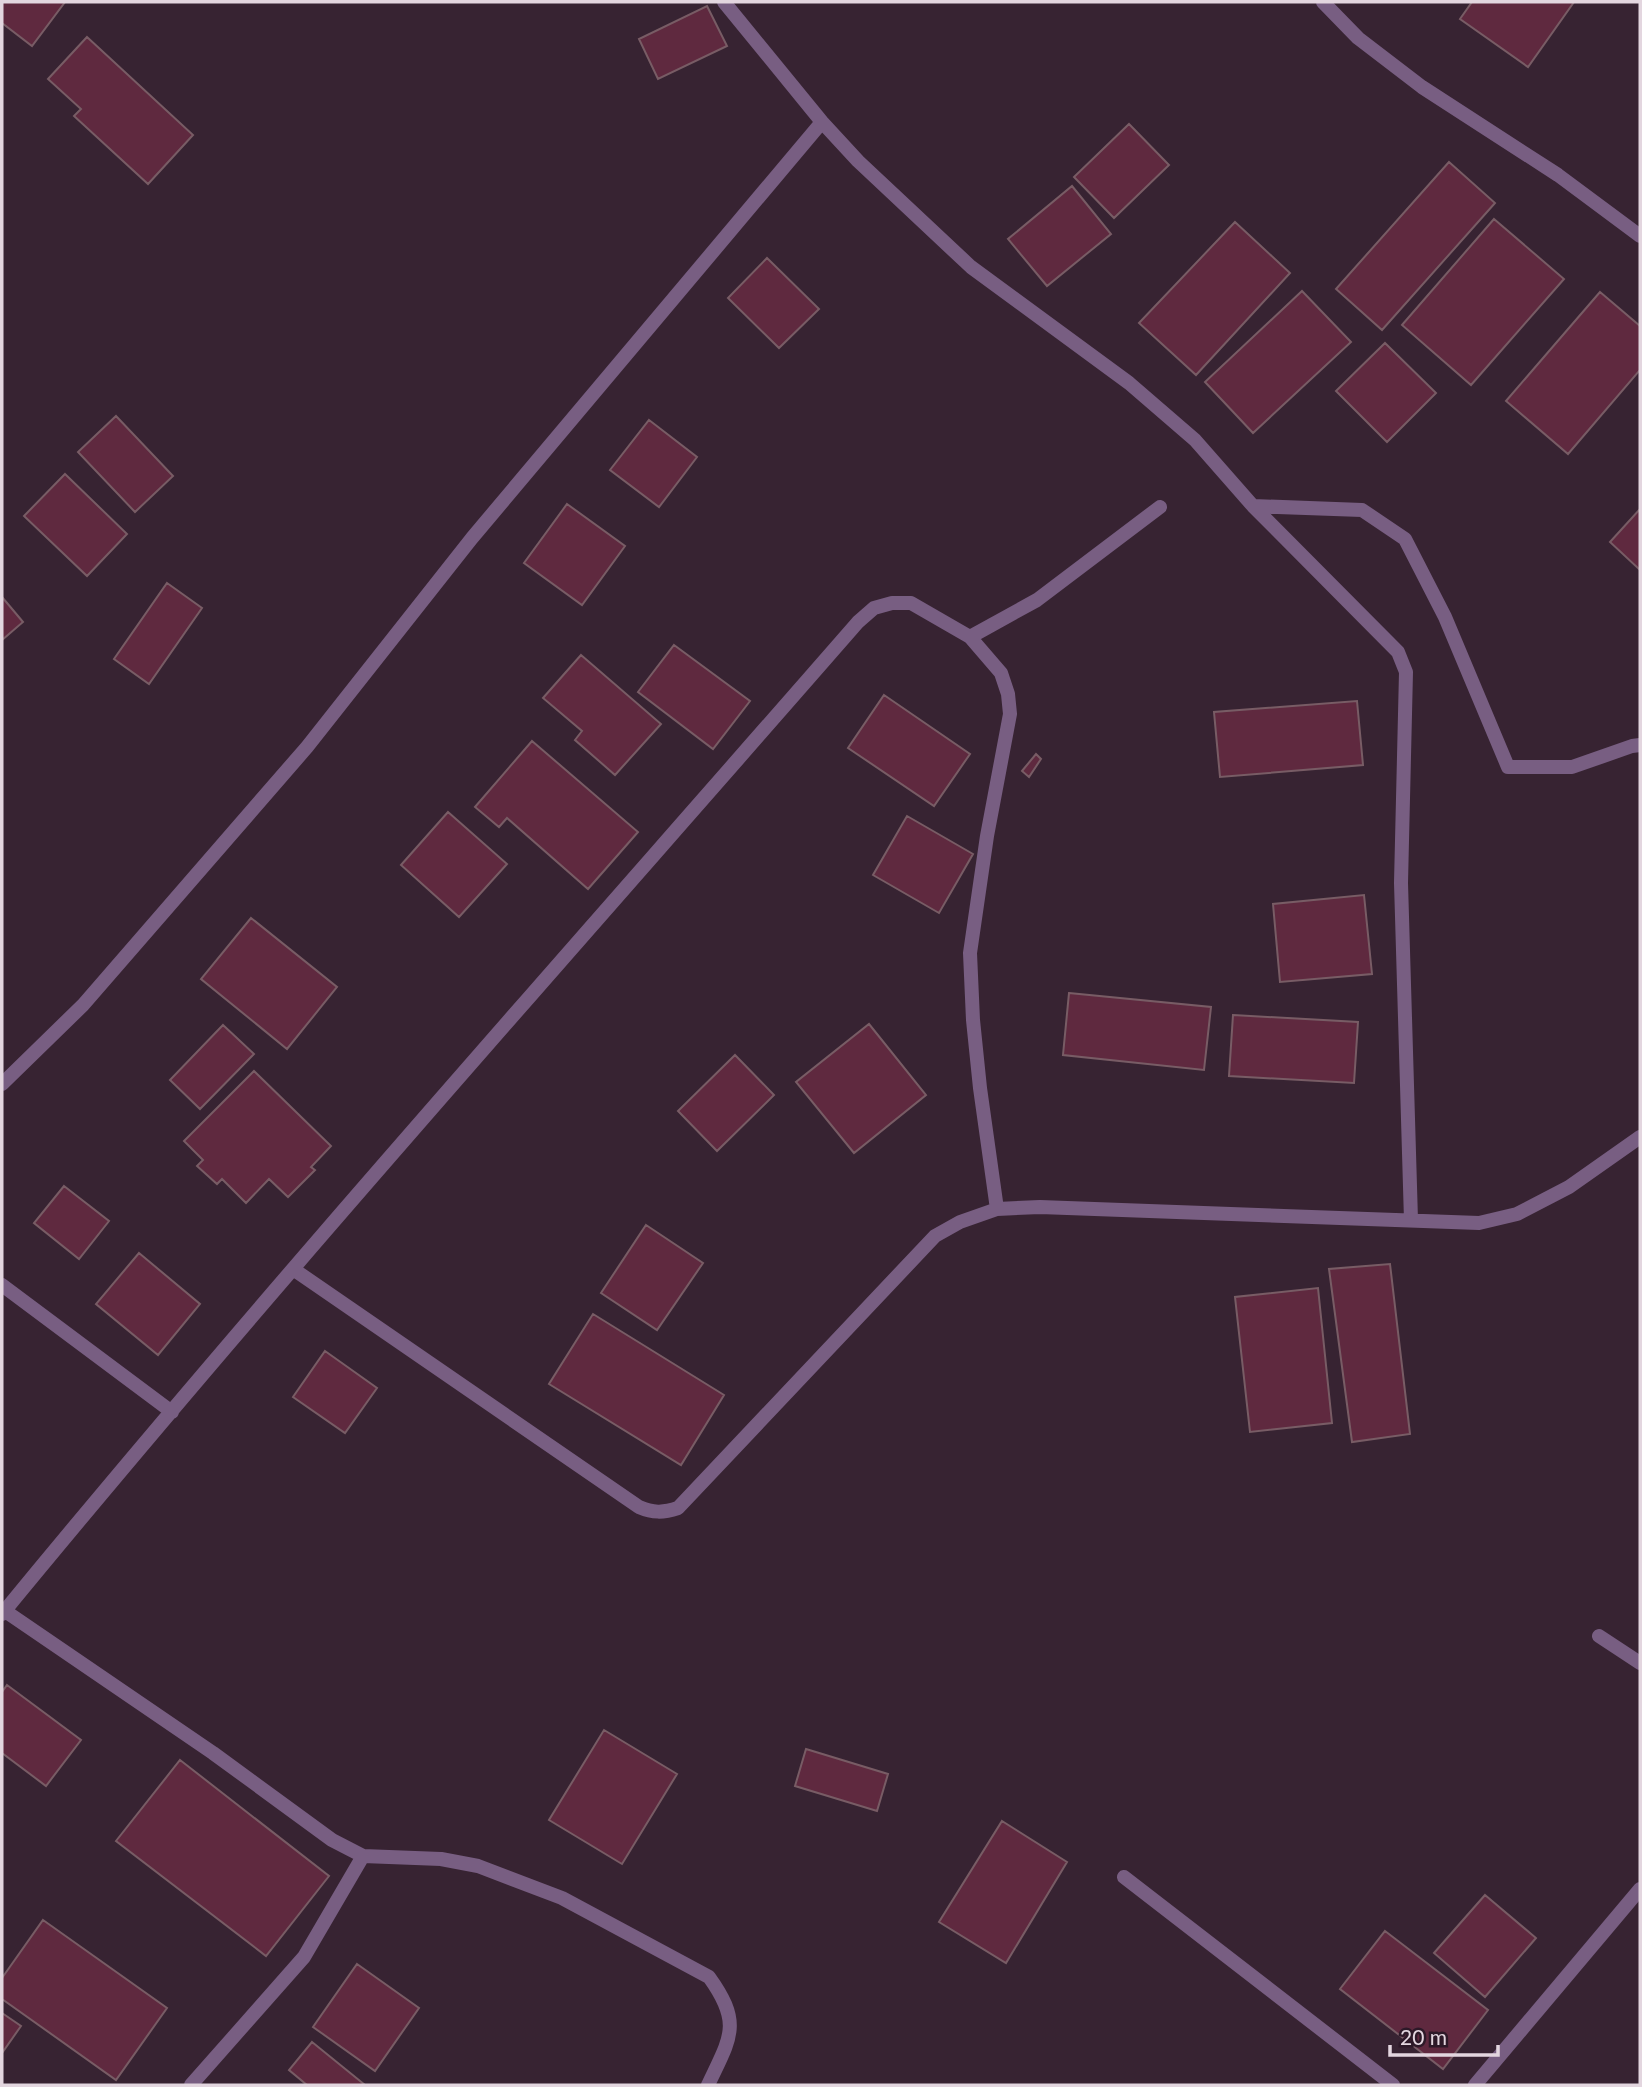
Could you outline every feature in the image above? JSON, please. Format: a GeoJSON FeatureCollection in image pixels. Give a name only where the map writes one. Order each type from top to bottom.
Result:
{"type":"FeatureCollection","features":[{"type":"Feature","properties":{"kind":"street"},"geometry":{"type":"LineString","coordinates":[[724,2],[822,122],[858,161],[971,267],[1129,383],[1195,440],[1253,506],[1398,652],[1406,672],[1401,883],[1411,1220]]}},
{"type":"Feature","properties":{"kind":"street"},"geometry":{"type":"LineString","coordinates":[[1323,2],[1358,38],[1422,87],[1558,175],[1640,236]]}},
{"type":"Feature","properties":{"kind":"street"},"geometry":{"type":"LineString","coordinates":[[2,1084],[83,1004],[307,747],[472,538],[822,122]]}},
{"type":"Feature","properties":{"kind":"street"},"geometry":{"type":"LineString","coordinates":[[1253,506],[1362,510],[1405,539],[1445,617],[1508,767],[1572,767],[1640,745]]}},
{"type":"Feature","properties":{"kind":"street"},"geometry":{"type":"LineString","coordinates":[[970,637],[1037,600],[1160,508]]}},
{"type":"Feature","properties":{"kind":"street"},"geometry":{"type":"LineString","coordinates":[[708,2085],[730,2039],[731,2018],[721,1994],[709,1978],[562,1898],[478,1866],[441,1859],[363,1856],[332,1840],[213,1753],[3,1613],[293,1269],[858,622],[874,608],[892,603],[911,603],[970,637],[1001,673],[1008,694],[1010,714],[987,836],[970,953],[980,1088],[997,1209]]}},
{"type":"Feature","properties":{"kind":"street"},"geometry":{"type":"LineString","coordinates":[[293,1269],[639,1507],[650,1512],[664,1512],[678,1508],[935,1236],[960,1222],[997,1209],[1040,1207],[1479,1223],[1517,1214],[1569,1187],[1640,1137]]}},
{"type":"Feature","properties":{"kind":"street"},"geometry":{"type":"LineString","coordinates":[[2,1285],[172,1412]]}},
{"type":"Feature","properties":{"kind":"street"},"geometry":{"type":"LineString","coordinates":[[1599,1636],[1640,1663]]}},
{"type":"Feature","properties":{"kind":"street"},"geometry":{"type":"LineString","coordinates":[[191,2085],[304,1956],[363,1856]]}},
{"type":"Feature","properties":{"kind":"street"},"geometry":{"type":"LineString","coordinates":[[1124,1877],[1393,2085]]}},
{"type":"Feature","properties":{"kind":"street"},"geometry":{"type":"LineString","coordinates":[[1475,2085],[1640,1889]]}},
{"type":"Feature","properties":{"kind":"building"},"geometry":{"type":"Polygon","coordinates":[[[2,2],[65,2],[32,46],[2,23],[2,2]]]}},
{"type":"Feature","properties":{"kind":"building"},"geometry":{"type":"Polygon","coordinates":[[[1472,2],[1574,2],[1528,67],[1460,19],[1472,2]]]}},
{"type":"Feature","properties":{"kind":"building"},"geometry":{"type":"Polygon","coordinates":[[[707,6],[727,46],[658,79],[639,39],[707,6]]]}},
{"type":"Feature","properties":{"kind":"building"},"geometry":{"type":"Polygon","coordinates":[[[87,37],[193,135],[148,184],[74,116],[81,109],[48,79],[87,37]]]}},
{"type":"Feature","properties":{"kind":"building"},"geometry":{"type":"Polygon","coordinates":[[[1129,124],[1169,165],[1114,218],[1074,177],[1129,124]]]}},
{"type":"Feature","properties":{"kind":"building"},"geometry":{"type":"Polygon","coordinates":[[[1449,162],[1495,203],[1382,330],[1336,289],[1449,162]]]}},
{"type":"Feature","properties":{"kind":"building"},"geometry":{"type":"Polygon","coordinates":[[[1072,186],[1111,234],[1047,286],[1008,239],[1072,186]]]}},
{"type":"Feature","properties":{"kind":"building"},"geometry":{"type":"Polygon","coordinates":[[[1494,219],[1564,279],[1471,385],[1402,325],[1494,219]]]}},
{"type":"Feature","properties":{"kind":"building"},"geometry":{"type":"Polygon","coordinates":[[[1235,222],[1290,273],[1196,375],[1139,323],[1235,222]]]}},
{"type":"Feature","properties":{"kind":"building"},"geometry":{"type":"Polygon","coordinates":[[[767,258],[819,309],[779,348],[728,298],[767,258]]]}},
{"type":"Feature","properties":{"kind":"building"},"geometry":{"type":"Polygon","coordinates":[[[1302,291],[1351,342],[1253,433],[1205,382],[1302,291]]]}},
{"type":"Feature","properties":{"kind":"building"},"geometry":{"type":"Polygon","coordinates":[[[1600,292],[1640,326],[1640,370],[1568,454],[1506,401],[1600,292]]]}},
{"type":"Feature","properties":{"kind":"building"},"geometry":{"type":"Polygon","coordinates":[[[1385,343],[1436,393],[1387,442],[1336,391],[1385,343]]]}},
{"type":"Feature","properties":{"kind":"building"},"geometry":{"type":"Polygon","coordinates":[[[116,416],[173,476],[135,512],[78,452],[116,416]]]}},
{"type":"Feature","properties":{"kind":"building"},"geometry":{"type":"Polygon","coordinates":[[[649,420],[697,457],[659,507],[610,470],[649,420]]]}},
{"type":"Feature","properties":{"kind":"building"},"geometry":{"type":"Polygon","coordinates":[[[65,474],[127,534],[87,576],[24,516],[65,474]]]}},
{"type":"Feature","properties":{"kind":"building"},"geometry":{"type":"Polygon","coordinates":[[[567,504],[625,546],[582,605],[524,563],[567,504]]]}},
{"type":"Feature","properties":{"kind":"building"},"geometry":{"type":"Polygon","coordinates":[[[1640,509],[1640,570],[1610,542],[1640,509]]]}},
{"type":"Feature","properties":{"kind":"building"},"geometry":{"type":"Polygon","coordinates":[[[167,583],[202,608],[149,684],[114,659],[167,583]]]}},
{"type":"Feature","properties":{"kind":"building"},"geometry":{"type":"Polygon","coordinates":[[[2,597],[23,622],[2,640],[2,597]]]}},
{"type":"Feature","properties":{"kind":"building"},"geometry":{"type":"Polygon","coordinates":[[[674,645],[750,701],[713,749],[638,692],[674,645]]]}},
{"type":"Feature","properties":{"kind":"building"},"geometry":{"type":"Polygon","coordinates":[[[581,655],[661,724],[615,775],[575,740],[582,731],[543,698],[581,655]]]}},
{"type":"Feature","properties":{"kind":"building"},"geometry":{"type":"Polygon","coordinates":[[[884,695],[970,754],[934,806],[848,748],[884,695]]]}},
{"type":"Feature","properties":{"kind":"building"},"geometry":{"type":"Polygon","coordinates":[[[1357,701],[1363,765],[1220,777],[1214,712],[1357,701]]]}},
{"type":"Feature","properties":{"kind":"building"},"geometry":{"type":"Polygon","coordinates":[[[532,741],[638,832],[588,889],[507,818],[499,827],[475,807],[532,741]]]}},
{"type":"Feature","properties":{"kind":"building"},"geometry":{"type":"Polygon","coordinates":[[[1036,754],[1041,759],[1029,777],[1022,771],[1036,754]]]}},
{"type":"Feature","properties":{"kind":"building"},"geometry":{"type":"Polygon","coordinates":[[[448,812],[507,864],[459,917],[401,865],[448,812]]]}},
{"type":"Feature","properties":{"kind":"building"},"geometry":{"type":"Polygon","coordinates":[[[907,816],[973,854],[939,913],[873,875],[907,816]]]}},
{"type":"Feature","properties":{"kind":"building"},"geometry":{"type":"Polygon","coordinates":[[[1364,895],[1372,974],[1280,982],[1273,904],[1364,895]]]}},
{"type":"Feature","properties":{"kind":"building"},"geometry":{"type":"Polygon","coordinates":[[[251,918],[337,987],[287,1049],[201,979],[251,918]]]}},
{"type":"Feature","properties":{"kind":"building"},"geometry":{"type":"Polygon","coordinates":[[[1069,993],[1211,1007],[1204,1070],[1063,1055],[1069,993]]]}},
{"type":"Feature","properties":{"kind":"building"},"geometry":{"type":"Polygon","coordinates":[[[1233,1015],[1358,1022],[1354,1083],[1229,1076],[1233,1015]]]}},
{"type":"Feature","properties":{"kind":"building"},"geometry":{"type":"Polygon","coordinates":[[[869,1024],[926,1095],[854,1153],[796,1082],[869,1024]]]}},
{"type":"Feature","properties":{"kind":"building"},"geometry":{"type":"Polygon","coordinates":[[[223,1025],[254,1054],[200,1109],[170,1080],[223,1025]]]}},
{"type":"Feature","properties":{"kind":"building"},"geometry":{"type":"Polygon","coordinates":[[[735,1055],[774,1095],[717,1151],[678,1111],[735,1055]]]}},
{"type":"Feature","properties":{"kind":"building"},"geometry":{"type":"Polygon","coordinates":[[[254,1071],[331,1146],[311,1167],[315,1170],[288,1197],[269,1179],[246,1203],[222,1179],[217,1184],[197,1166],[203,1160],[184,1141],[254,1071]]]}},
{"type":"Feature","properties":{"kind":"building"},"geometry":{"type":"Polygon","coordinates":[[[64,1186],[109,1221],[79,1259],[34,1223],[64,1186]]]}},
{"type":"Feature","properties":{"kind":"building"},"geometry":{"type":"Polygon","coordinates":[[[646,1225],[703,1263],[657,1330],[601,1293],[646,1225]]]}},
{"type":"Feature","properties":{"kind":"building"},"geometry":{"type":"Polygon","coordinates":[[[139,1253],[200,1304],[158,1355],[96,1304],[139,1253]]]}},
{"type":"Feature","properties":{"kind":"building"},"geometry":{"type":"Polygon","coordinates":[[[1390,1264],[1410,1434],[1352,1442],[1329,1269],[1390,1264]]]}},
{"type":"Feature","properties":{"kind":"building"},"geometry":{"type":"Polygon","coordinates":[[[1318,1288],[1332,1423],[1250,1432],[1235,1297],[1318,1288]]]}},
{"type":"Feature","properties":{"kind":"building"},"geometry":{"type":"Polygon","coordinates":[[[593,1314],[724,1395],[681,1465],[549,1384],[593,1314]]]}},
{"type":"Feature","properties":{"kind":"building"},"geometry":{"type":"Polygon","coordinates":[[[325,1351],[377,1388],[345,1433],[293,1397],[325,1351]]]}},
{"type":"Feature","properties":{"kind":"building"},"geometry":{"type":"Polygon","coordinates":[[[7,1685],[81,1740],[46,1786],[2,1753],[2,1692],[7,1685]]]}},
{"type":"Feature","properties":{"kind":"building"},"geometry":{"type":"Polygon","coordinates":[[[604,1730],[677,1774],[622,1864],[549,1820],[604,1730]]]}},
{"type":"Feature","properties":{"kind":"building"},"geometry":{"type":"Polygon","coordinates":[[[806,1749],[888,1774],[877,1811],[795,1786],[806,1749]]]}},
{"type":"Feature","properties":{"kind":"building"},"geometry":{"type":"Polygon","coordinates":[[[180,1760],[329,1876],[266,1956],[116,1841],[180,1760]]]}},
{"type":"Feature","properties":{"kind":"building"},"geometry":{"type":"Polygon","coordinates":[[[1002,1821],[1067,1862],[1006,1963],[939,1922],[1002,1821]]]}},
{"type":"Feature","properties":{"kind":"building"},"geometry":{"type":"Polygon","coordinates":[[[1485,1895],[1536,1938],[1485,1997],[1434,1953],[1485,1895]]]}},
{"type":"Feature","properties":{"kind":"building"},"geometry":{"type":"Polygon","coordinates":[[[43,1920],[167,2008],[116,2080],[2,1999],[2,1978],[43,1920]]]}},
{"type":"Feature","properties":{"kind":"building"},"geometry":{"type":"Polygon","coordinates":[[[1385,1931],[1488,2010],[1443,2069],[1340,1989],[1385,1931]]]}},
{"type":"Feature","properties":{"kind":"building"},"geometry":{"type":"Polygon","coordinates":[[[357,1964],[419,2008],[375,2071],[313,2027],[357,1964]]]}},
{"type":"Feature","properties":{"kind":"building"},"geometry":{"type":"Polygon","coordinates":[[[2,2013],[21,2026],[2,2053],[2,2013]]]}},
{"type":"Feature","properties":{"kind":"building"},"geometry":{"type":"Polygon","coordinates":[[[312,2042],[365,2085],[307,2085],[289,2070],[312,2042]]]}}]}
